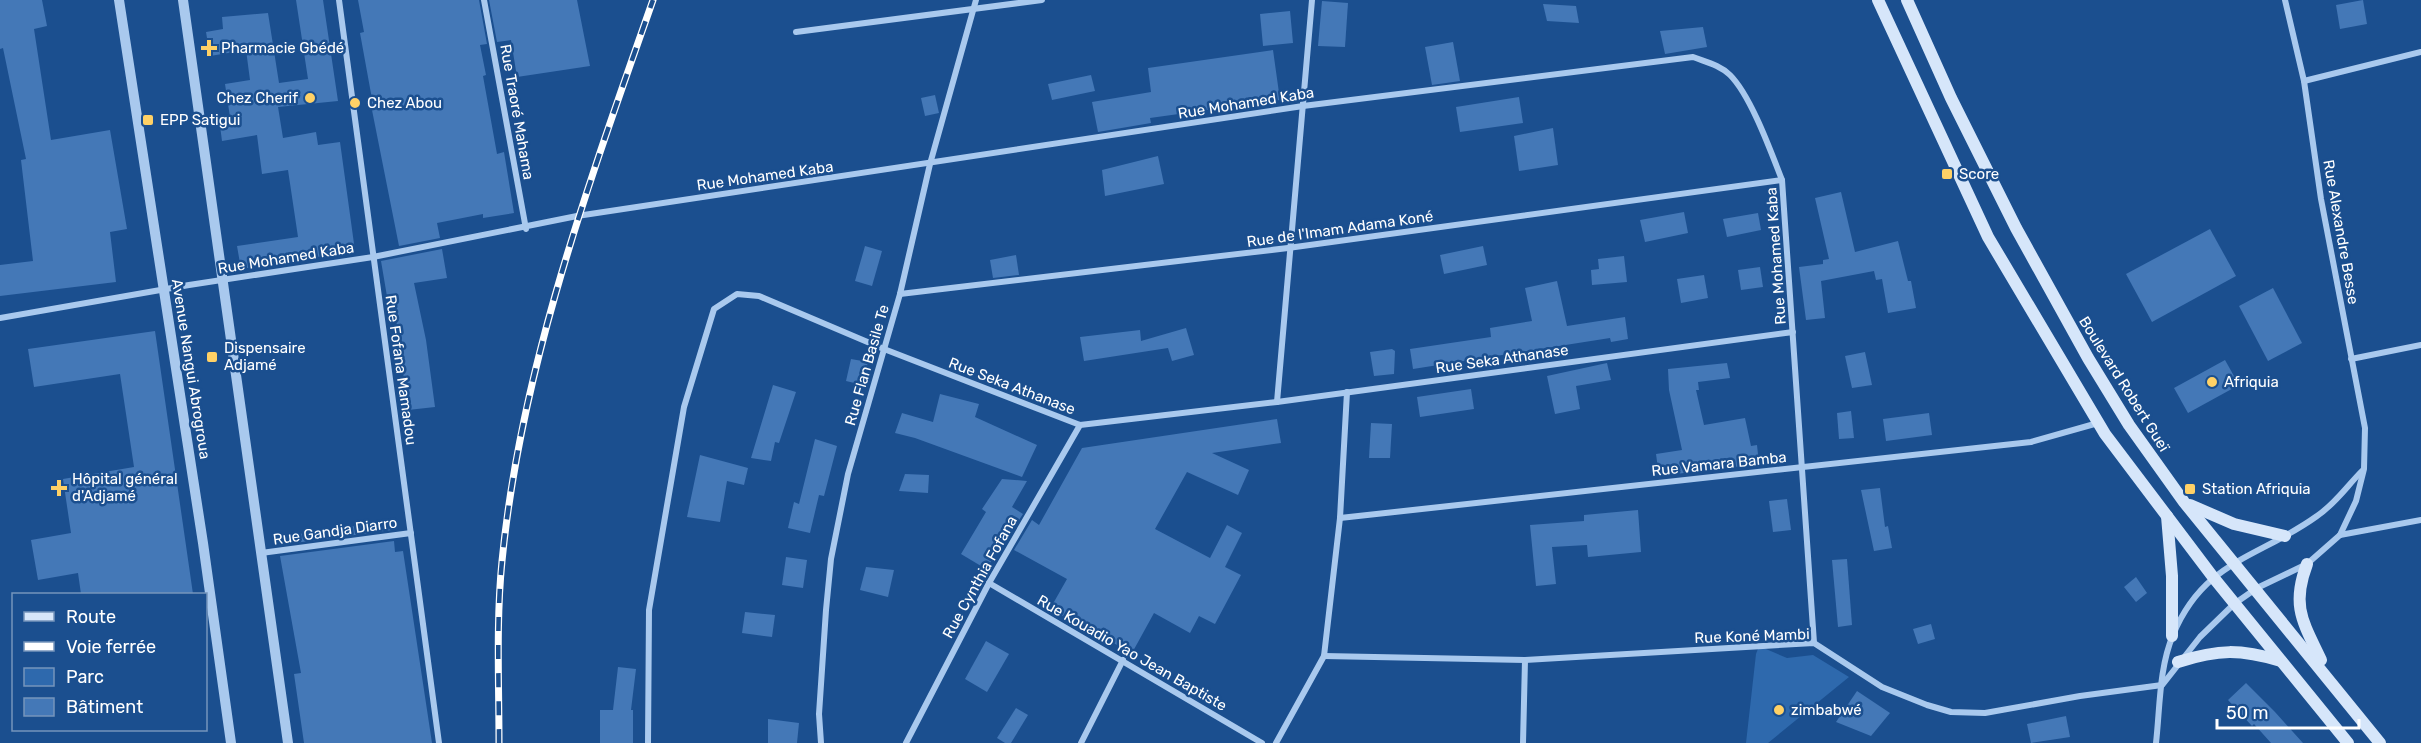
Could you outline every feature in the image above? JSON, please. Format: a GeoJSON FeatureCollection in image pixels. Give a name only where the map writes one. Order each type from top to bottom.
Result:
{"type":"FeatureCollection","features":[{"type":"Feature","properties":{"kind":"main road"},"geometry":{"type":"LineString","coordinates":[[1878,0],[1988,237],[2099,423],[2234,604],[2348,743]]}},
{"type":"Feature","properties":{"kind":"main road","name":"Boulevard Robert Gueï"},"geometry":{"type":"LineString","coordinates":[[1907,0],[1951,98],[2016,228],[2088,358],[2129,425],[2184,502],[2257,588],[2380,743]]}},
{"type":"Feature","properties":{"kind":"main road"},"geometry":{"type":"LineString","coordinates":[[2184,502],[2235,524],[2285,536]]}},
{"type":"Feature","properties":{"kind":"main road"},"geometry":{"type":"LineString","coordinates":[[2166,515],[2172,576],[2172,636]]}},
{"type":"Feature","properties":{"kind":"main road"},"geometry":{"type":"LineString","coordinates":[[2307,564],[2298,590],[2298,603],[2310,637],[2330,680]]}},
{"type":"Feature","properties":{"kind":"main road"},"geometry":{"type":"LineString","coordinates":[[2178,662],[2203,654],[2237,650],[2281,661]]}},
{"type":"Feature","properties":{"kind":"street","name":"Avenue Nangui Abrogroua"},"geometry":{"type":"LineString","coordinates":[[119,0],[204,543],[231,743]]}},
{"type":"Feature","properties":{"kind":"street"},"geometry":{"type":"LineString","coordinates":[[183,0],[288,743]]}},
{"type":"Feature","properties":{"kind":"street","name":"Rue Fofana Mamadou"},"geometry":{"type":"LineString","coordinates":[[339,0],[439,743]]}},
{"type":"Feature","properties":{"kind":"street","name":"Rue Traoré Mahama"},"geometry":{"type":"LineString","coordinates":[[484,0],[526,229]]}},
{"type":"Feature","properties":{"kind":"street","name":"Rue Flan Basile Te"},"geometry":{"type":"LineString","coordinates":[[821,743],[820,690],[831,559],[848,474],[900,294],[930,164],[976,0]]}},
{"type":"Feature","properties":{"kind":"street"},"geometry":{"type":"LineString","coordinates":[[796,32],[1042,0]]}},
{"type":"Feature","properties":{"kind":"street"},"geometry":{"type":"LineString","coordinates":[[1277,402],[1288,249],[1312,0]]}},
{"type":"Feature","properties":{"kind":"street","name":"Rue Alexandre Besse"},"geometry":{"type":"LineString","coordinates":[[2285,0],[2304,81],[2321,199],[2366,428],[2364,469],[2356,501],[2340,535]]}},
{"type":"Feature","properties":{"kind":"street"},"geometry":{"type":"LineString","coordinates":[[2304,81],[2421,52]]}},
{"type":"Feature","properties":{"kind":"street","name":"Rue Mohamed Kaba"},"geometry":{"type":"LineString","coordinates":[[0,318],[189,285],[373,257],[526,229],[577,216],[1303,106],[1693,57],[1716,64],[1731,76],[1768,144],[1782,180],[1814,643]]}},
{"type":"Feature","properties":{"kind":"street","name":"Rue de l'Imam Adama Koné"},"geometry":{"type":"LineString","coordinates":[[900,294],[1288,249],[1782,180]]}},
{"type":"Feature","properties":{"kind":"street","name":"Rue Seka Athanase"},"geometry":{"type":"LineString","coordinates":[[648,743],[649,610],[684,407],[714,309],[737,294],[759,296],[884,349],[1080,425],[1277,402],[1793,332]]}},
{"type":"Feature","properties":{"kind":"street"},"geometry":{"type":"LineString","coordinates":[[2351,358],[2421,345]]}},
{"type":"Feature","properties":{"kind":"street"},"geometry":{"type":"LineString","coordinates":[[1276,743],[1324,656],[1340,518],[1347,392]]}},
{"type":"Feature","properties":{"kind":"street","name":"Rue Vamara Bamba"},"geometry":{"type":"LineString","coordinates":[[1340,518],[2031,442],[2099,423]]}},
{"type":"Feature","properties":{"kind":"street","name":"Rue Cynthia Fofana"},"geometry":{"type":"LineString","coordinates":[[906,743],[988,584],[1080,425]]}},
{"type":"Feature","properties":{"kind":"street"},"geometry":{"type":"LineString","coordinates":[[2156,743],[2162,685],[2172,636],[2190,605],[2213,577],[2235,561],[2285,536],[2334,503],[2364,469]]}},
{"type":"Feature","properties":{"kind":"street"},"geometry":{"type":"LineString","coordinates":[[2162,685],[2178,662],[2234,604],[2257,588],[2307,564],[2340,535],[2421,520]]}},
{"type":"Feature","properties":{"kind":"street","name":"Rue Gandja Diarro"},"geometry":{"type":"LineString","coordinates":[[261,553],[411,533]]}},
{"type":"Feature","properties":{"kind":"street","name":"Rue Kouadio Yao Jean Baptiste"},"geometry":{"type":"LineString","coordinates":[[988,584],[1123,660],[1262,743]]}},
{"type":"Feature","properties":{"kind":"street","name":"Rue Koné Mambi"},"geometry":{"type":"LineString","coordinates":[[1324,656],[1525,660],[1814,643],[1882,687],[1951,712],[1985,713],[2080,696],[2162,685]]}},
{"type":"Feature","properties":{"kind":"street"},"geometry":{"type":"LineString","coordinates":[[1081,743],[1123,660]]}},
{"type":"Feature","properties":{"kind":"street"},"geometry":{"type":"LineString","coordinates":[[1523,743],[1525,660]]}},
{"type":"Feature","properties":{"kind":"green space","name":"zimbabwé"},"geometry":{"type":"Polygon","coordinates":[[[1759,646],[1787,658],[1813,655],[1849,677],[1768,743],[1746,743],[1756,654],[1759,646]]]}},
{"type":"Feature","properties":{"kind":"building"},"geometry":{"type":"Polygon","coordinates":[[[0,0],[42,0],[47,26],[34,29],[51,140],[110,130],[127,229],[110,232],[116,282],[0,296],[0,265],[33,261],[21,160],[26,159],[3,48],[0,49],[0,0]]]}},
{"type":"Feature","properties":{"kind":"building"},"geometry":{"type":"Polygon","coordinates":[[[296,0],[323,0],[338,101],[278,107],[283,138],[316,132],[318,145],[340,142],[355,251],[241,269],[237,246],[298,237],[288,170],[262,174],[257,135],[222,141],[219,118],[230,117],[225,84],[250,80],[246,50],[210,56],[206,32],[223,29],[222,17],[268,13],[279,83],[308,79],[296,0]]]}},
{"type":"Feature","properties":{"kind":"building"},"geometry":{"type":"Polygon","coordinates":[[[358,0],[479,0],[487,44],[480,45],[486,75],[483,76],[497,154],[504,152],[514,213],[483,218],[483,214],[437,223],[440,238],[399,246],[370,100],[372,99],[360,33],[364,32],[358,0]]]}},
{"type":"Feature","properties":{"kind":"building"},"geometry":{"type":"Polygon","coordinates":[[[489,0],[577,0],[590,66],[517,77],[511,40],[497,42],[489,0]]]}},
{"type":"Feature","properties":{"kind":"building"},"geometry":{"type":"Polygon","coordinates":[[[2363,0],[2367,24],[2340,29],[2336,5],[2363,0]]]}},
{"type":"Feature","properties":{"kind":"building"},"geometry":{"type":"Polygon","coordinates":[[[1322,1],[1348,3],[1345,47],[1318,46],[1322,1]]]}},
{"type":"Feature","properties":{"kind":"building"},"geometry":{"type":"Polygon","coordinates":[[[1543,4],[1576,6],[1579,23],[1547,21],[1543,4]]]}},
{"type":"Feature","properties":{"kind":"building"},"geometry":{"type":"Polygon","coordinates":[[[1290,11],[1293,43],[1263,46],[1260,14],[1290,11]]]}},
{"type":"Feature","properties":{"kind":"building"},"geometry":{"type":"Polygon","coordinates":[[[1703,27],[1707,47],[1665,54],[1660,31],[1703,27]]]}},
{"type":"Feature","properties":{"kind":"building"},"geometry":{"type":"Polygon","coordinates":[[[1453,42],[1460,81],[1432,85],[1425,47],[1453,42]]]}},
{"type":"Feature","properties":{"kind":"building"},"geometry":{"type":"Polygon","coordinates":[[[1273,50],[1280,100],[1150,118],[1151,123],[1098,132],[1092,102],[1151,92],[1148,68],[1273,50]]]}},
{"type":"Feature","properties":{"kind":"building"},"geometry":{"type":"Polygon","coordinates":[[[1091,75],[1095,91],[1052,100],[1048,84],[1091,75]]]}},
{"type":"Feature","properties":{"kind":"building"},"geometry":{"type":"Polygon","coordinates":[[[935,95],[939,113],[925,116],[921,98],[935,95]]]}},
{"type":"Feature","properties":{"kind":"building"},"geometry":{"type":"Polygon","coordinates":[[[1519,97],[1523,123],[1460,132],[1456,107],[1519,97]]]}},
{"type":"Feature","properties":{"kind":"building"},"geometry":{"type":"Polygon","coordinates":[[[1553,128],[1558,165],[1519,171],[1514,136],[1553,128]]]}},
{"type":"Feature","properties":{"kind":"building"},"geometry":{"type":"Polygon","coordinates":[[[1158,156],[1164,184],[1105,196],[1102,170],[1158,156]]]}},
{"type":"Feature","properties":{"kind":"building"},"geometry":{"type":"Polygon","coordinates":[[[1841,192],[1855,252],[1898,241],[1908,281],[1911,281],[1916,308],[1888,313],[1882,279],[1876,280],[1874,271],[1821,281],[1825,318],[1806,320],[1799,267],[1823,264],[1823,260],[1829,259],[1815,198],[1841,192]]]}},
{"type":"Feature","properties":{"kind":"building"},"geometry":{"type":"Polygon","coordinates":[[[1684,212],[1688,233],[1645,242],[1640,220],[1684,212]]]}},
{"type":"Feature","properties":{"kind":"building"},"geometry":{"type":"Polygon","coordinates":[[[1758,213],[1761,230],[1727,237],[1723,219],[1758,213]]]}},
{"type":"Feature","properties":{"kind":"building"},"geometry":{"type":"Polygon","coordinates":[[[2210,229],[2236,276],[2152,322],[2126,274],[2210,229]]]}},
{"type":"Feature","properties":{"kind":"building"},"geometry":{"type":"Polygon","coordinates":[[[865,246],[882,251],[872,286],[855,281],[865,246]]]}},
{"type":"Feature","properties":{"kind":"building"},"geometry":{"type":"Polygon","coordinates":[[[1483,246],[1487,265],[1444,274],[1440,255],[1483,246]]]}},
{"type":"Feature","properties":{"kind":"building"},"geometry":{"type":"Polygon","coordinates":[[[442,249],[447,278],[414,283],[426,340],[435,407],[408,410],[396,319],[391,320],[381,261],[442,249]]]}},
{"type":"Feature","properties":{"kind":"building"},"geometry":{"type":"Polygon","coordinates":[[[1016,255],[1019,275],[993,278],[990,260],[1016,255]]]}},
{"type":"Feature","properties":{"kind":"building"},"geometry":{"type":"Polygon","coordinates":[[[1624,256],[1627,282],[1592,285],[1591,270],[1599,269],[1598,259],[1624,256]]]}},
{"type":"Feature","properties":{"kind":"building"},"geometry":{"type":"Polygon","coordinates":[[[1760,267],[1763,287],[1741,290],[1738,270],[1760,267]]]}},
{"type":"Feature","properties":{"kind":"building"},"geometry":{"type":"Polygon","coordinates":[[[1704,275],[1708,298],[1681,303],[1677,279],[1704,275]]]}},
{"type":"Feature","properties":{"kind":"building"},"geometry":{"type":"Polygon","coordinates":[[[1557,281],[1567,326],[1625,317],[1628,339],[1611,342],[1610,338],[1413,369],[1410,349],[1491,337],[1490,328],[1532,321],[1525,288],[1557,281]]]}},
{"type":"Feature","properties":{"kind":"building"},"geometry":{"type":"Polygon","coordinates":[[[2273,288],[2302,343],[2268,361],[2239,306],[2273,288]]]}},
{"type":"Feature","properties":{"kind":"building"},"geometry":{"type":"Polygon","coordinates":[[[1186,328],[1194,355],[1172,361],[1168,348],[1084,361],[1080,337],[1140,330],[1141,341],[1186,328]]]}},
{"type":"Feature","properties":{"kind":"building"},"geometry":{"type":"Polygon","coordinates":[[[155,331],[193,593],[81,593],[78,573],[38,580],[31,540],[71,533],[63,479],[134,467],[120,374],[34,387],[28,349],[155,331]]]}},
{"type":"Feature","properties":{"kind":"building"},"geometry":{"type":"Polygon","coordinates":[[[1392,349],[1395,351],[1394,374],[1374,376],[1370,352],[1392,349]]]}},
{"type":"Feature","properties":{"kind":"building"},"geometry":{"type":"Polygon","coordinates":[[[1865,352],[1872,385],[1852,388],[1845,356],[1865,352]]]}},
{"type":"Feature","properties":{"kind":"building"},"geometry":{"type":"Polygon","coordinates":[[[851,359],[868,362],[863,385],[846,381],[851,359]]]}},
{"type":"Feature","properties":{"kind":"building"},"geometry":{"type":"Polygon","coordinates":[[[2225,360],[2239,385],[2188,413],[2174,388],[2225,360]]]}},
{"type":"Feature","properties":{"kind":"building"},"geometry":{"type":"Polygon","coordinates":[[[1607,363],[1611,380],[1576,386],[1580,409],[1555,414],[1547,376],[1607,363]]]}},
{"type":"Feature","properties":{"kind":"building"},"geometry":{"type":"Polygon","coordinates":[[[1727,363],[1730,378],[1698,382],[1699,390],[1696,390],[1704,425],[1745,418],[1751,446],[1757,445],[1759,464],[1659,476],[1656,454],[1682,450],[1669,390],[1668,369],[1727,363]]]}},
{"type":"Feature","properties":{"kind":"building"},"geometry":{"type":"Polygon","coordinates":[[[773,385],[796,392],[779,443],[775,442],[771,461],[751,458],[773,385]]]}},
{"type":"Feature","properties":{"kind":"building"},"geometry":{"type":"Polygon","coordinates":[[[1471,389],[1474,409],[1420,417],[1417,397],[1471,389]]]}},
{"type":"Feature","properties":{"kind":"building"},"geometry":{"type":"Polygon","coordinates":[[[940,394],[979,404],[975,417],[1037,445],[1022,477],[915,438],[895,433],[902,413],[933,422],[940,394]]]}},
{"type":"Feature","properties":{"kind":"building"},"geometry":{"type":"Polygon","coordinates":[[[1851,411],[1854,438],[1839,439],[1837,413],[1851,411]]]}},
{"type":"Feature","properties":{"kind":"building"},"geometry":{"type":"Polygon","coordinates":[[[1929,413],[1932,435],[1886,441],[1883,419],[1929,413]]]}},
{"type":"Feature","properties":{"kind":"building"},"geometry":{"type":"Polygon","coordinates":[[[1277,419],[1281,443],[1212,453],[1249,470],[1238,495],[1187,472],[1155,529],[1210,558],[1227,525],[1242,533],[1225,567],[1241,575],[1215,624],[1199,616],[1190,633],[1154,613],[1132,653],[1050,609],[1067,579],[1014,550],[1032,520],[1039,525],[1082,448],[1277,419]]]}},
{"type":"Feature","properties":{"kind":"building"},"geometry":{"type":"Polygon","coordinates":[[[1371,423],[1392,424],[1390,458],[1369,458],[1371,423]]]}},
{"type":"Feature","properties":{"kind":"building"},"geometry":{"type":"Polygon","coordinates":[[[815,439],[837,446],[824,496],[819,495],[810,533],[788,528],[794,502],[799,504],[815,439]]]}},
{"type":"Feature","properties":{"kind":"building"},"geometry":{"type":"Polygon","coordinates":[[[700,455],[748,468],[744,485],[727,481],[720,522],[687,517],[700,455]]]}},
{"type":"Feature","properties":{"kind":"building"},"geometry":{"type":"Polygon","coordinates":[[[905,474],[929,475],[928,493],[899,491],[905,474]]]}},
{"type":"Feature","properties":{"kind":"building"},"geometry":{"type":"Polygon","coordinates":[[[1002,479],[1027,481],[1012,507],[1023,514],[986,569],[961,554],[986,512],[982,509],[1002,479]]]}},
{"type":"Feature","properties":{"kind":"building"},"geometry":{"type":"Polygon","coordinates":[[[1880,488],[1885,527],[1888,526],[1892,548],[1874,551],[1861,490],[1880,488]]]}},
{"type":"Feature","properties":{"kind":"building"},"geometry":{"type":"Polygon","coordinates":[[[1787,499],[1791,530],[1773,532],[1769,501],[1787,499]]]}},
{"type":"Feature","properties":{"kind":"building"},"geometry":{"type":"Polygon","coordinates":[[[1638,510],[1641,552],[1588,557],[1587,545],[1552,547],[1556,584],[1536,586],[1530,525],[1584,521],[1584,515],[1638,510]]]}},
{"type":"Feature","properties":{"kind":"building"},"geometry":{"type":"Polygon","coordinates":[[[391,521],[392,530],[279,545],[278,537],[391,521]]]}},
{"type":"Feature","properties":{"kind":"building"},"geometry":{"type":"Polygon","coordinates":[[[394,541],[395,552],[403,551],[432,743],[304,743],[294,674],[301,673],[280,556],[394,541]]]}},
{"type":"Feature","properties":{"kind":"building"},"geometry":{"type":"Polygon","coordinates":[[[786,557],[807,560],[803,588],[782,585],[786,557]]]}},
{"type":"Feature","properties":{"kind":"building"},"geometry":{"type":"Polygon","coordinates":[[[1847,559],[1852,625],[1838,627],[1832,560],[1847,559]]]}},
{"type":"Feature","properties":{"kind":"building"},"geometry":{"type":"Polygon","coordinates":[[[866,567],[894,570],[888,597],[860,590],[866,567]]]}},
{"type":"Feature","properties":{"kind":"building"},"geometry":{"type":"Polygon","coordinates":[[[2136,577],[2147,593],[2136,602],[2124,587],[2136,577]]]}},
{"type":"Feature","properties":{"kind":"building"},"geometry":{"type":"Polygon","coordinates":[[[745,612],[775,615],[772,637],[742,633],[745,612]]]}},
{"type":"Feature","properties":{"kind":"building"},"geometry":{"type":"Polygon","coordinates":[[[1931,624],[1935,639],[1918,644],[1913,629],[1931,624]]]}},
{"type":"Feature","properties":{"kind":"building"},"geometry":{"type":"Polygon","coordinates":[[[986,641],[1009,654],[987,692],[965,679],[986,641]]]}},
{"type":"Feature","properties":{"kind":"building"},"geometry":{"type":"Polygon","coordinates":[[[618,667],[636,669],[631,710],[633,710],[633,743],[600,743],[600,710],[613,710],[618,667]]]}},
{"type":"Feature","properties":{"kind":"building"},"geometry":{"type":"Polygon","coordinates":[[[2246,683],[2303,743],[2271,743],[2254,724],[2252,726],[2228,700],[2246,683]]]}},
{"type":"Feature","properties":{"kind":"building"},"geometry":{"type":"Polygon","coordinates":[[[1857,691],[1890,713],[1871,736],[1836,722],[1857,691]]]}},
{"type":"Feature","properties":{"kind":"building"},"geometry":{"type":"Polygon","coordinates":[[[1016,708],[1028,715],[1011,743],[1005,743],[997,738],[1016,708]]]}},
{"type":"Feature","properties":{"kind":"building"},"geometry":{"type":"Polygon","coordinates":[[[2066,716],[2070,737],[2031,743],[2027,724],[2066,716]]]}},
{"type":"Feature","properties":{"kind":"building"},"geometry":{"type":"Polygon","coordinates":[[[768,719],[799,723],[797,743],[768,743],[768,719]]]}},
{"type":"Feature","properties":{"kind":"railway"},"geometry":{"type":"LineString","coordinates":[[499,743],[500,584],[511,489],[525,417],[541,346],[582,207],[653,0]]}},
{"type":"Feature","properties":{"kind":"place","name":"Pharmacie Gbédé"},"geometry":{"type":"Point","coordinates":[209,48]}},
{"type":"Feature","properties":{"kind":"place","name":"Chez Cherif"},"geometry":{"type":"Point","coordinates":[310,98]}},
{"type":"Feature","properties":{"kind":"place","name":"Chez Abou"},"geometry":{"type":"Point","coordinates":[355,103]}},
{"type":"Feature","properties":{"kind":"place","name":"EPP Satigui"},"geometry":{"type":"Point","coordinates":[148,120]}},
{"type":"Feature","properties":{"kind":"place","name":"Score"},"geometry":{"type":"Point","coordinates":[1947,174]}},
{"type":"Feature","properties":{"kind":"place","name":"Dispensaire Adjamé"},"geometry":{"type":"Point","coordinates":[212,357]}},
{"type":"Feature","properties":{"kind":"place","name":"Afriquia"},"geometry":{"type":"Point","coordinates":[2212,382]}},
{"type":"Feature","properties":{"kind":"place","name":"Hôpital général d'Adjamé"},"geometry":{"type":"Point","coordinates":[59,488]}},
{"type":"Feature","properties":{"kind":"place","name":"Station Afriquia"},"geometry":{"type":"Point","coordinates":[2190,489]}},
{"type":"Feature","properties":{"kind":"place","name":"zimbabwé"},"geometry":{"type":"Point","coordinates":[1779,710]}}]}
